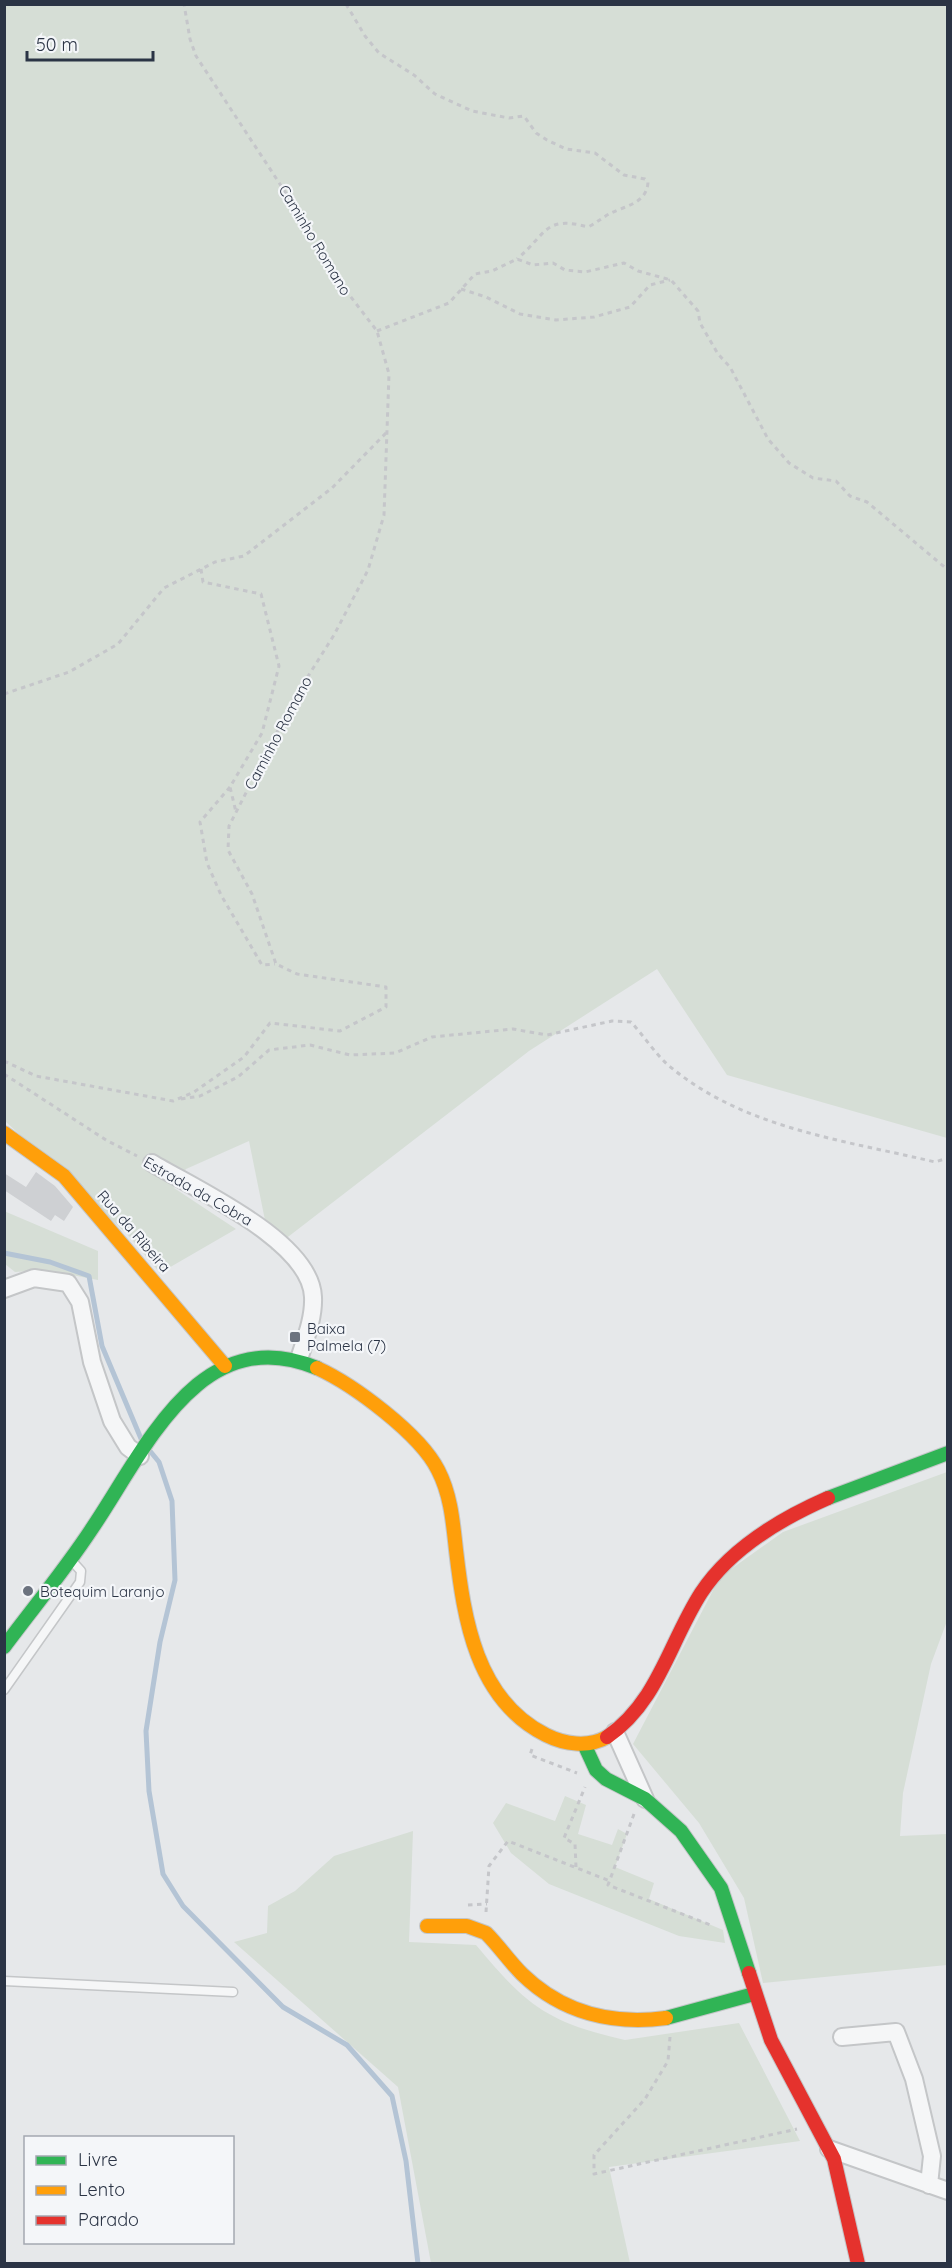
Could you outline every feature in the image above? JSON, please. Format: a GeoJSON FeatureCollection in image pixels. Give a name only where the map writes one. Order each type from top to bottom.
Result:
{"type":"FeatureCollection","features":[{"type":"Feature","properties":{"kind":"street","name":"Rua da Ribeira"},"geometry":{"type":"LineString","coordinates":[[4,1133],[64,1176],[225,1366]]}},
{"type":"Feature","properties":{"kind":"street","name":"Estrada da Cobra"},"geometry":{"type":"LineString","coordinates":[[152,1163],[267,1230],[288,1248],[299,1263],[313,1295],[312,1315],[299,1359]]}},
{"type":"Feature","properties":{"kind":"street"},"geometry":{"type":"LineString","coordinates":[[4,1289],[34,1278],[68,1283],[80,1302],[92,1362],[112,1421],[128,1447],[140,1456]]}},
{"type":"Feature","properties":{"kind":"street"},"geometry":{"type":"LineString","coordinates":[[4,1647],[70,1560],[163,1423],[201,1382],[225,1366],[242,1359],[268,1357],[299,1359],[342,1379],[410,1434],[438,1470],[452,1518],[470,1640],[492,1686],[508,1707],[536,1729],[561,1741],[584,1744],[615,1732],[627,1723],[645,1699],[712,1577],[759,1533],[899,1469],[948,1453]]}},
{"type":"Feature","properties":{"kind":"street"},"geometry":{"type":"LineString","coordinates":[[615,1732],[645,1799]]}},
{"type":"Feature","properties":{"kind":"street"},"geometry":{"type":"LineString","coordinates":[[584,1744],[591,1772],[645,1799],[681,1831],[710,1869],[721,1888],[754,1994],[782,2064],[829,2149],[841,2181],[858,2264]]}},
{"type":"Feature","properties":{"kind":"street"},"geometry":{"type":"LineString","coordinates":[[427,1926],[471,1925],[486,1930],[513,1964],[540,1988],[570,2006],[604,2017],[640,2022],[670,2019],[754,1994]]}},
{"type":"Feature","properties":{"kind":"street"},"geometry":{"type":"LineString","coordinates":[[842,2037],[896,2032],[914,2079],[932,2156],[929,2185]]}},
{"type":"Feature","properties":{"kind":"street"},"geometry":{"type":"LineString","coordinates":[[829,2149],[948,2191]]}},
{"type":"Feature","properties":{"kind":"lane"},"geometry":{"type":"LineString","coordinates":[[4,1690],[80,1582],[81,1571],[70,1560]]}},
{"type":"Feature","properties":{"kind":"lane"},"geometry":{"type":"LineString","coordinates":[[4,1981],[233,1992]]}},
{"type":"Feature","properties":{"kind":"path","name":"Caminho Romano"},"geometry":{"type":"LineString","coordinates":[[184,4],[190,39],[204,70],[295,207],[334,275],[377,331],[389,374],[384,515],[368,570],[334,635],[296,697],[229,826],[228,850],[252,894],[276,964]]}},
{"type":"Feature","properties":{"kind":"path"},"geometry":{"type":"LineString","coordinates":[[346,4],[365,36],[379,53],[414,75],[435,94],[472,111],[508,118],[524,116],[536,133],[547,140],[566,149],[595,153],[624,175],[645,179],[648,182],[642,198],[630,207],[609,214],[588,227],[566,221],[547,227],[535,244],[517,259],[492,271],[475,274],[449,303],[377,331]]}},
{"type":"Feature","properties":{"kind":"path"},"geometry":{"type":"LineString","coordinates":[[517,259],[533,265],[553,263],[565,270],[585,272],[624,263],[638,271],[671,280],[698,311],[700,323],[718,354],[730,367],[768,439],[789,463],[813,478],[836,481],[850,496],[867,502],[948,570]]}},
{"type":"Feature","properties":{"kind":"path"},"geometry":{"type":"LineString","coordinates":[[461,289],[486,297],[520,314],[556,320],[594,317],[630,307],[650,285],[671,280]]}},
{"type":"Feature","properties":{"kind":"path"},"geometry":{"type":"LineString","coordinates":[[4,694],[69,672],[118,644],[165,588],[215,562],[244,556],[332,488],[388,432]]}},
{"type":"Feature","properties":{"kind":"path"},"geometry":{"type":"LineString","coordinates":[[173,1101],[194,1092],[244,1057],[270,1023],[340,1031],[386,1007],[386,987],[297,974],[276,964],[262,965],[221,895],[207,863],[200,822],[230,787],[262,733],[279,666],[261,594],[203,582],[201,569]]}},
{"type":"Feature","properties":{"kind":"path"},"geometry":{"type":"LineString","coordinates":[[230,787],[236,812]]}},
{"type":"Feature","properties":{"kind":"path"},"geometry":{"type":"LineString","coordinates":[[4,1061],[36,1076],[173,1101],[200,1096],[238,1077],[269,1050],[310,1045],[350,1055],[395,1053],[432,1037],[513,1029],[547,1035],[612,1021],[631,1022],[666,1063],[708,1094],[743,1113],[812,1133],[935,1162],[948,1158]]}},
{"type":"Feature","properties":{"kind":"path","name":"Estrada da Cobra"},"geometry":{"type":"LineString","coordinates":[[4,1074],[106,1140],[152,1163]]}},
{"type":"Feature","properties":{"kind":"path"},"geometry":{"type":"LineString","coordinates":[[536,1729],[530,1755],[591,1772],[564,1838],[575,1844],[576,1867]]}},
{"type":"Feature","properties":{"kind":"path"},"geometry":{"type":"LineString","coordinates":[[627,1834],[608,1885],[737,1937]]}},
{"type":"Feature","properties":{"kind":"path"},"geometry":{"type":"LineString","coordinates":[[486,1930],[489,1866],[508,1841],[610,1881]]}},
{"type":"Feature","properties":{"kind":"path"},"geometry":{"type":"LineString","coordinates":[[670,2037],[668,2061],[645,2099],[594,2155],[594,2174],[800,2128],[795,2120]]}},
{"type":"Feature","properties":{"kind":"shaded area"},"geometry":{"type":"Polygon","coordinates":[[[4,5],[947,5],[947,1138],[727,1075],[657,969],[529,1051],[271,1250],[249,1141],[186,1169],[174,1188],[236,1229],[160,1273],[129,1236],[5,1121],[4,5]]]}},
{"type":"Feature","properties":{"kind":"shaded area"},"geometry":{"type":"Polygon","coordinates":[[[4,1211],[98,1251],[98,1280],[46,1270],[15,1272],[5,1264],[4,1211]]]}},
{"type":"Feature","properties":{"kind":"shaded area"},"geometry":{"type":"Polygon","coordinates":[[[947,1472],[947,1621],[931,1664],[903,1793],[900,1836],[947,1834],[947,1965],[763,1983],[744,1898],[699,1823],[633,1744],[720,1577],[783,1532],[947,1472]]]}},
{"type":"Feature","properties":{"kind":"shaded area"},"geometry":{"type":"Polygon","coordinates":[[[565,1796],[586,1805],[578,1834],[612,1845],[618,1829],[627,1834],[615,1867],[654,1883],[649,1899],[723,1930],[725,1943],[679,1936],[549,1884],[511,1853],[493,1823],[506,1803],[555,1821],[565,1796]]]}},
{"type":"Feature","properties":{"kind":"shaded area"},"geometry":{"type":"Polygon","coordinates":[[[413,1831],[409,1942],[476,1945],[510,1983],[540,2009],[576,2026],[625,2040],[739,2023],[800,2141],[609,2167],[630,2263],[431,2263],[398,2087],[234,1942],[267,1933],[268,1906],[295,1891],[334,1856],[413,1831]]]}},
{"type":"Feature","properties":{"kind":"building"},"geometry":{"type":"Polygon","coordinates":[[[36,1172],[55,1186],[73,1207],[64,1221],[55,1215],[51,1221],[4,1190],[4,1173],[26,1187],[36,1172]]]}},
{"type":"Feature","properties":{"kind":"waterway"},"geometry":{"type":"LineString","coordinates":[[4,1253],[50,1262],[89,1276],[102,1346],[142,1441]]}},
{"type":"Feature","properties":{"kind":"waterway"},"geometry":{"type":"LineString","coordinates":[[150,1451],[159,1462],[172,1501],[175,1580],[160,1642],[146,1731],[149,1791],[163,1874],[183,1906],[283,2007],[347,2045],[392,2096],[406,2161],[418,2264]]}},
{"type":"Feature","properties":{"kind":"traffic: fast"},"geometry":{"type":"LineString","coordinates":[[4,1647],[70,1560],[132,1464],[180,1401],[208,1377],[240,1362],[276,1358],[317,1368]]}},
{"type":"Feature","properties":{"kind":"traffic: fast"},"geometry":{"type":"LineString","coordinates":[[828,1498],[948,1453]]}},
{"type":"Feature","properties":{"kind":"traffic: fast"},"geometry":{"type":"LineString","coordinates":[[584,1744],[596,1770],[606,1779],[645,1799],[681,1831],[721,1888],[749,1973]]}},
{"type":"Feature","properties":{"kind":"traffic: fast"},"geometry":{"type":"LineString","coordinates":[[666,2018],[754,1994]]}},
{"type":"Feature","properties":{"kind":"traffic: slow"},"geometry":{"type":"LineString","coordinates":[[4,1133],[64,1176],[225,1366]]}},
{"type":"Feature","properties":{"kind":"traffic: slow"},"geometry":{"type":"LineString","coordinates":[[317,1368],[367,1398],[402,1426],[417,1441],[438,1470],[451,1509],[459,1576],[470,1630],[489,1679],[504,1701],[522,1720],[553,1738],[584,1744],[607,1737]]}},
{"type":"Feature","properties":{"kind":"traffic: slow"},"geometry":{"type":"LineString","coordinates":[[427,1926],[467,1926],[486,1933],[522,1974],[537,1987],[571,2007],[627,2020],[666,2018]]}},
{"type":"Feature","properties":{"kind":"traffic: jam"},"geometry":{"type":"LineString","coordinates":[[607,1737],[639,1707],[651,1689],[690,1612],[713,1577],[741,1549],[757,1537],[828,1498]]}},
{"type":"Feature","properties":{"kind":"traffic: jam"},"geometry":{"type":"LineString","coordinates":[[749,1973],[771,2040],[834,2159],[858,2264]]}},
{"type":"Feature","properties":{"kind":"place","name":"Baixa Palmela (7)"},"geometry":{"type":"Point","coordinates":[295,1337]}},
{"type":"Feature","properties":{"kind":"place","name":"Botequim Laranjo"},"geometry":{"type":"Point","coordinates":[28,1591]}}]}
